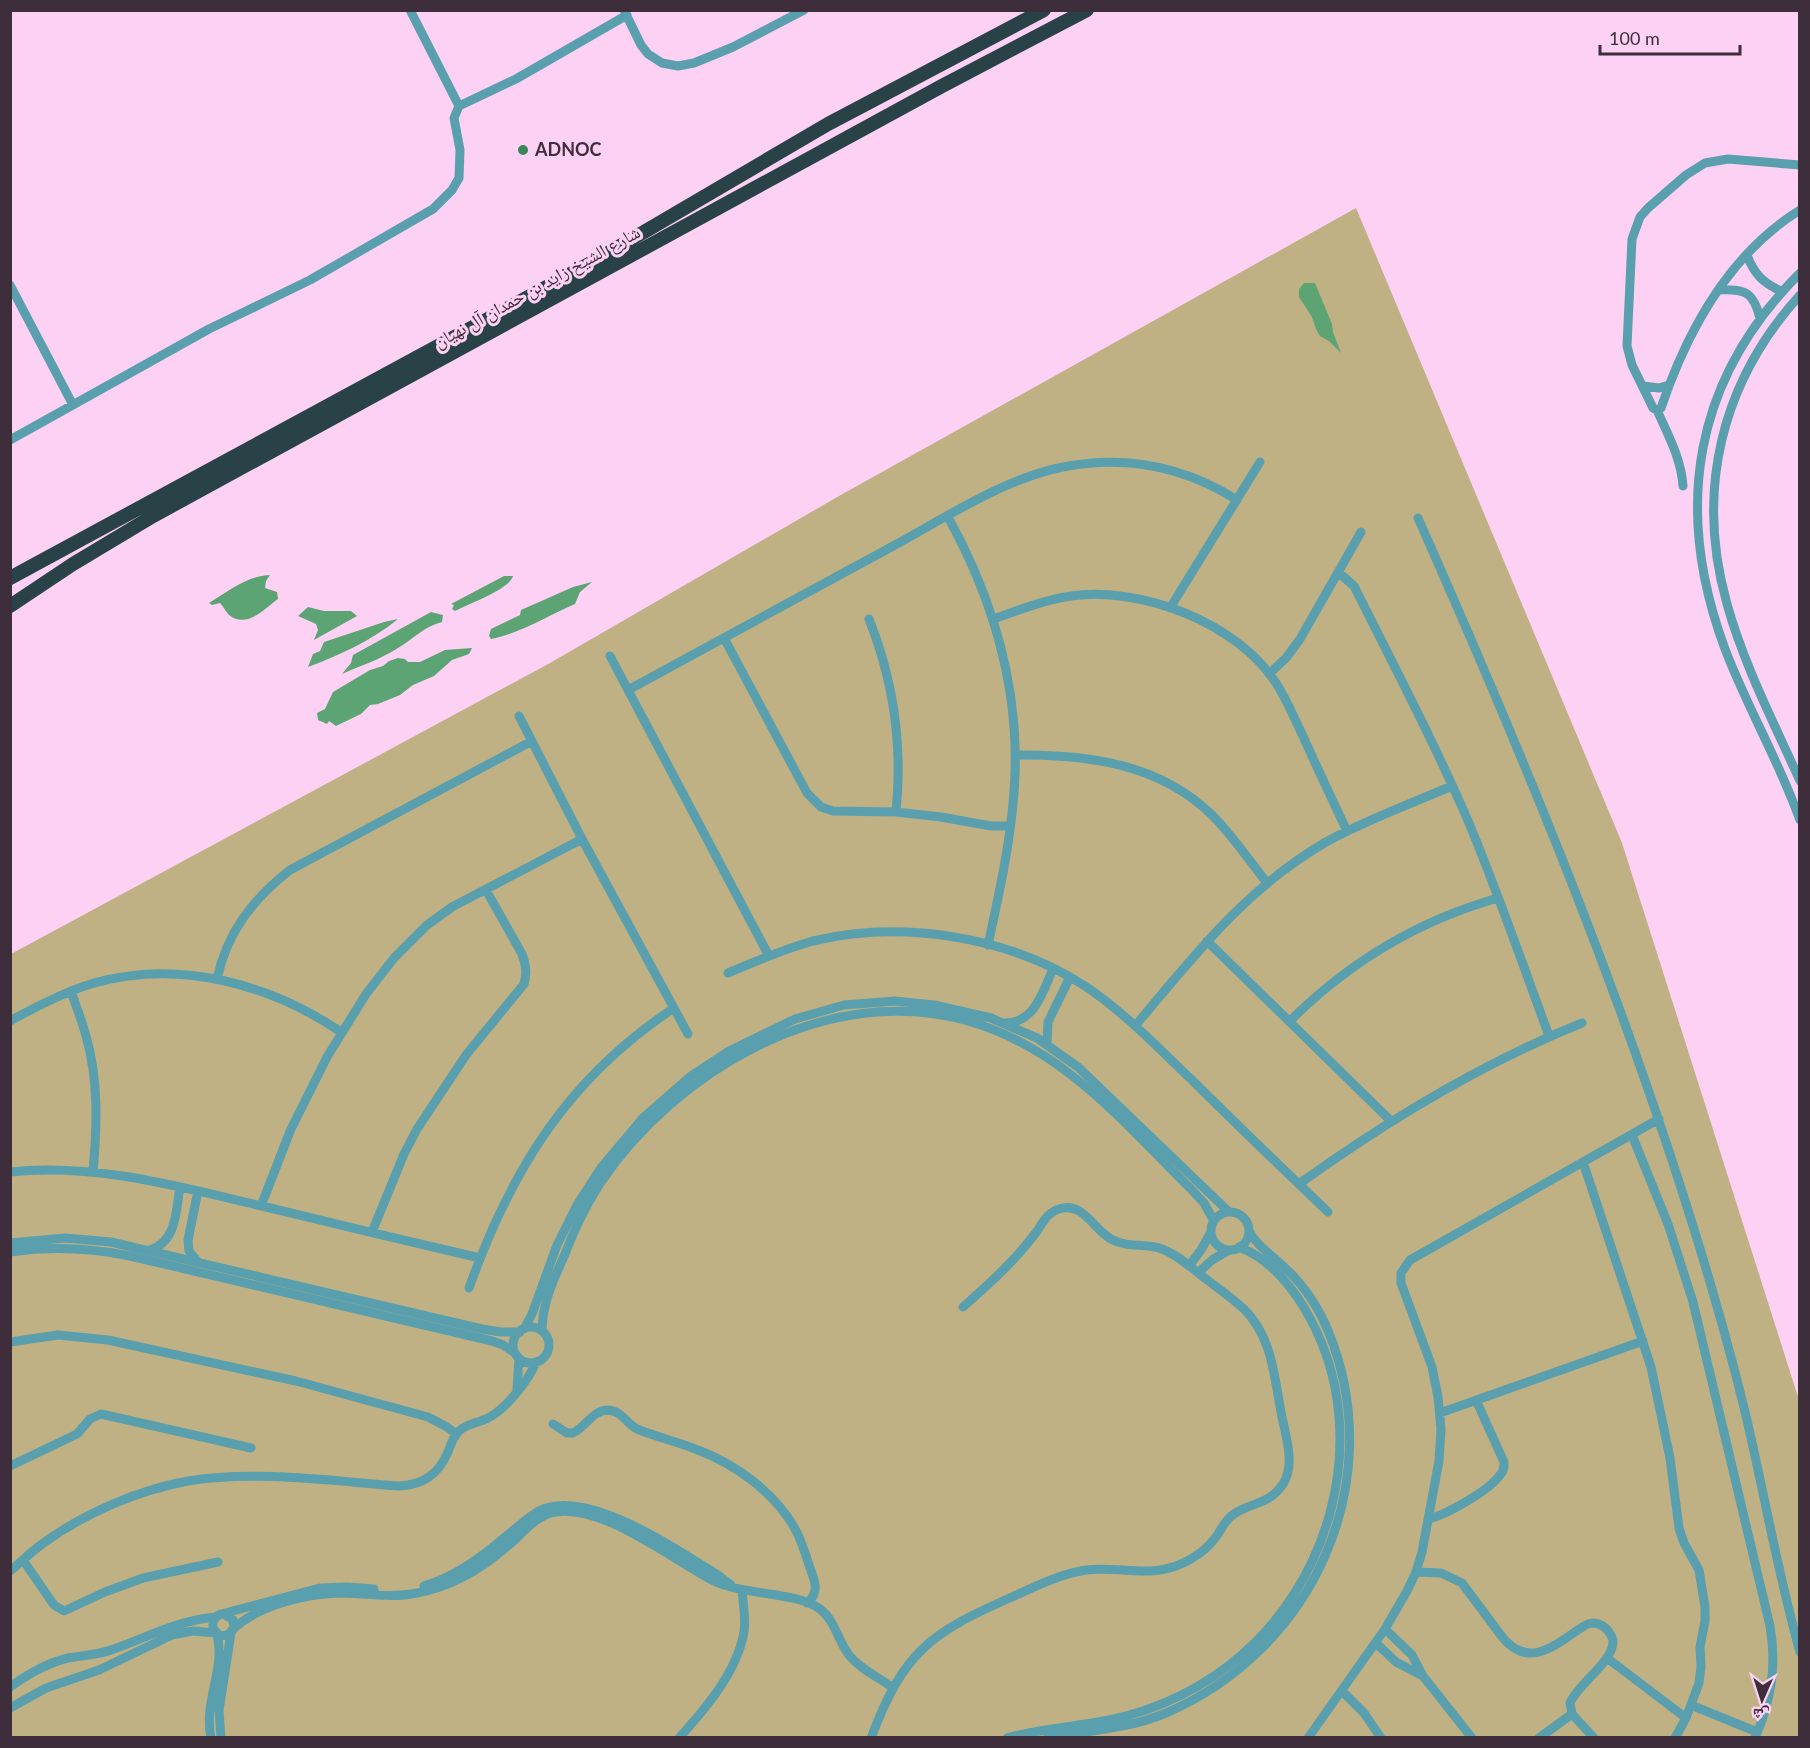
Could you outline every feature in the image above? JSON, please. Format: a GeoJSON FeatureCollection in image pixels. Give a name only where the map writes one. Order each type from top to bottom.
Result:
{"type":"FeatureCollection","features":[{"type":"Feature","properties":{"kind":"highway","name":"شارع الشيخ زايد بن حمدان آل نهيان"},"geometry":{"type":"LineString","coordinates":[[10,578],[591,263],[877,97],[1044,10]]}},
{"type":"Feature","properties":{"kind":"highway","name":"شارع الشيخ زايد بن حمدان آل نهيان"},"geometry":{"type":"LineString","coordinates":[[10,606],[73,564],[153,516],[942,86],[1087,10]]}},
{"type":"Feature","properties":{"kind":"street"},"geometry":{"type":"LineString","coordinates":[[410,10],[459,106]]}},
{"type":"Feature","properties":{"kind":"street"},"geometry":{"type":"LineString","coordinates":[[10,440],[209,329],[310,279],[433,209],[452,190],[459,178],[460,150],[454,118],[459,106],[524,75],[625,13],[640,45],[648,54],[662,63],[678,66],[694,63],[733,47],[804,10]]}},
{"type":"Feature","properties":{"kind":"street"},"geometry":{"type":"LineString","coordinates":[[1683,486],[1682,470],[1677,455],[1629,356],[1627,337],[1632,239],[1640,217],[1686,175],[1705,163],[1728,159],[1800,165]]}},
{"type":"Feature","properties":{"kind":"street"},"geometry":{"type":"LineString","coordinates":[[1657,410],[1661,408],[1690,335],[1718,290],[1762,239],[1800,210]]}},
{"type":"Feature","properties":{"kind":"street"},"geometry":{"type":"LineString","coordinates":[[1747,255],[1752,268],[1761,280],[1781,291]]}},
{"type":"Feature","properties":{"kind":"street"},"geometry":{"type":"LineString","coordinates":[[1800,273],[1781,291],[1760,318],[1733,361],[1709,421],[1699,475],[1698,537],[1706,589],[1725,648],[1800,819]]}},
{"type":"Feature","properties":{"kind":"street"},"geometry":{"type":"LineString","coordinates":[[10,285],[73,405]]}},
{"type":"Feature","properties":{"kind":"street"},"geometry":{"type":"LineString","coordinates":[[1718,290],[1735,289],[1749,294],[1754,299],[1760,318]]}},
{"type":"Feature","properties":{"kind":"street"},"geometry":{"type":"LineString","coordinates":[[1800,295],[1763,341],[1731,406],[1718,452],[1713,523],[1718,566],[1732,622],[1800,781]]}},
{"type":"Feature","properties":{"kind":"street"},"geometry":{"type":"LineString","coordinates":[[1643,386],[1659,388],[1669,385]]}},
{"type":"Feature","properties":{"kind":"street"},"geometry":{"type":"LineString","coordinates":[[1170,608],[1260,462]]}},
{"type":"Feature","properties":{"kind":"street"},"geometry":{"type":"LineString","coordinates":[[628,690],[948,517],[1029,476],[1062,467],[1096,463],[1144,464],[1176,471],[1207,483],[1237,500]]}},
{"type":"Feature","properties":{"kind":"street"},"geometry":{"type":"LineString","coordinates":[[948,517],[976,572],[993,619],[1009,685],[1015,755],[1010,826],[988,945]]}},
{"type":"Feature","properties":{"kind":"street"},"geometry":{"type":"LineString","coordinates":[[1418,518],[1545,816],[1604,967],[1659,1119],[1707,1274],[1745,1415],[1789,1613],[1800,1652]]}},
{"type":"Feature","properties":{"kind":"street"},"geometry":{"type":"LineString","coordinates":[[1269,674],[1294,649],[1361,532]]}},
{"type":"Feature","properties":{"kind":"street"},"geometry":{"type":"LineString","coordinates":[[1338,572],[1354,585],[1452,786],[1498,898],[1549,1036]]}},
{"type":"Feature","properties":{"kind":"street"},"geometry":{"type":"LineString","coordinates":[[993,619],[1043,602],[1086,595],[1120,596],[1170,608],[1201,621],[1231,638],[1269,674],[1283,694],[1347,831]]}},
{"type":"Feature","properties":{"kind":"street"},"geometry":{"type":"LineString","coordinates":[[869,619],[884,660],[894,703],[899,757],[896,812]]}},
{"type":"Feature","properties":{"kind":"street"},"geometry":{"type":"LineString","coordinates":[[724,638],[810,799],[821,807],[833,811],[896,812],[991,826],[1010,826]]}},
{"type":"Feature","properties":{"kind":"street"},"geometry":{"type":"LineString","coordinates":[[610,656],[769,956]]}},
{"type":"Feature","properties":{"kind":"street"},"geometry":{"type":"LineString","coordinates":[[519,716],[582,839],[688,1034]]}},
{"type":"Feature","properties":{"kind":"street"},"geometry":{"type":"LineString","coordinates":[[217,979],[225,950],[245,914],[263,893],[290,870],[531,741]]}},
{"type":"Feature","properties":{"kind":"street"},"geometry":{"type":"LineString","coordinates":[[1015,755],[1087,758],[1124,766],[1160,778],[1186,794],[1210,814],[1267,883]]}},
{"type":"Feature","properties":{"kind":"street"},"geometry":{"type":"LineString","coordinates":[[1135,1026],[1236,909],[1267,883],[1307,854],[1347,831],[1452,786]]}},
{"type":"Feature","properties":{"kind":"street"},"geometry":{"type":"LineString","coordinates":[[261,1206],[291,1129],[341,1032],[394,957],[416,934],[452,907],[582,839]]}},
{"type":"Feature","properties":{"kind":"street"},"geometry":{"type":"LineString","coordinates":[[372,1233],[404,1154],[427,1112],[466,1055],[524,984],[527,974],[526,964],[486,890]]}},
{"type":"Feature","properties":{"kind":"street"},"geometry":{"type":"LineString","coordinates":[[1290,1021],[1322,990],[1376,951],[1435,920],[1498,898]]}},
{"type":"Feature","properties":{"kind":"street"},"geometry":{"type":"LineString","coordinates":[[728,974],[769,956],[813,941],[876,933],[932,935],[988,945],[1021,955],[1070,977],[1098,995],[1135,1026],[1328,1212]]}},
{"type":"Feature","properties":{"kind":"street"},"geometry":{"type":"LineString","coordinates":[[1207,941],[1391,1122]]}},
{"type":"Feature","properties":{"kind":"street"},"geometry":{"type":"LineString","coordinates":[[1005,1023],[1016,1022],[1026,1017],[1034,1009],[1053,969]]}},
{"type":"Feature","properties":{"kind":"street"},"geometry":{"type":"LineString","coordinates":[[10,1021],[44,1002],[94,983],[134,976],[176,975],[217,979],[274,995],[301,1007],[341,1032]]}},
{"type":"Feature","properties":{"kind":"street"},"geometry":{"type":"LineString","coordinates":[[1047,1044],[1048,1022],[1070,977]]}},
{"type":"Feature","properties":{"kind":"street"},"geometry":{"type":"LineString","coordinates":[[71,991],[86,1036],[94,1078],[97,1133],[93,1172]]}},
{"type":"Feature","properties":{"kind":"street"},"geometry":{"type":"LineString","coordinates":[[1041,996],[1056,1004]]}},
{"type":"Feature","properties":{"kind":"street"},"geometry":{"type":"LineString","coordinates":[[517,1390],[517,1355],[514,1339],[532,1314],[567,1225],[601,1168],[642,1118],[708,1064],[750,1039],[795,1019],[827,1008],[861,1002],[895,1001],[934,1005],[972,1013],[1005,1023],[1047,1044],[1078,1067],[1229,1212],[1243,1217],[1256,1242],[1290,1272],[1312,1300],[1329,1331],[1341,1370],[1347,1411],[1348,1466],[1343,1501],[1328,1552],[1303,1599],[1274,1636],[1246,1662],[1203,1694],[1166,1713],[1104,1730],[1047,1737]]}},
{"type":"Feature","properties":{"kind":"street"},"geometry":{"type":"LineString","coordinates":[[469,1288],[493,1227],[525,1163],[572,1096],[606,1060],[674,1008]]}},
{"type":"Feature","properties":{"kind":"street"},"geometry":{"type":"LineString","coordinates":[[542,1331],[547,1297],[583,1212],[607,1174],[645,1129],[692,1088],[742,1056],[790,1033],[840,1016],[896,1011],[932,1014],[985,1027],[1029,1046],[1053,1060],[1083,1084],[1190,1188],[1204,1203],[1214,1221]]}},
{"type":"Feature","properties":{"kind":"street"},"geometry":{"type":"LineString","coordinates":[[1299,1184],[1391,1122],[1486,1066],[1582,1023]]}},
{"type":"Feature","properties":{"kind":"street"},"geometry":{"type":"LineString","coordinates":[[1308,1737],[1385,1629],[1416,1572],[1428,1519],[1439,1461],[1440,1413],[1431,1367],[1401,1283],[1403,1268],[1410,1260],[1659,1119]]}},
{"type":"Feature","properties":{"kind":"street"},"geometry":{"type":"LineString","coordinates":[[1632,1135],[1668,1224],[1693,1302],[1773,1643],[1771,1692],[1756,1735],[1691,1705]]}},
{"type":"Feature","properties":{"kind":"street"},"geometry":{"type":"LineString","coordinates":[[1583,1162],[1643,1341],[1665,1427],[1679,1528],[1684,1543],[1699,1570],[1705,1607],[1700,1647],[1701,1674],[1686,1718],[1675,1737]]}},
{"type":"Feature","properties":{"kind":"street"},"geometry":{"type":"LineString","coordinates":[[10,1172],[47,1170],[93,1172],[180,1187],[480,1258]]}},
{"type":"Feature","properties":{"kind":"street"},"geometry":{"type":"LineString","coordinates":[[147,1251],[164,1243],[171,1234],[180,1187]]}},
{"type":"Feature","properties":{"kind":"street"},"geometry":{"type":"LineString","coordinates":[[198,1191],[188,1240],[189,1251],[198,1262]]}},
{"type":"Feature","properties":{"kind":"street"},"geometry":{"type":"LineString","coordinates":[[871,1737],[892,1687],[905,1667],[939,1634],[967,1617],[1073,1572],[1110,1569],[1145,1572],[1176,1566],[1195,1557],[1211,1543],[1230,1516],[1269,1499],[1283,1484],[1289,1471],[1271,1356],[1256,1324],[1244,1309],[1189,1266],[1160,1248],[1117,1242],[1105,1235],[1080,1210],[1060,1208],[1046,1217],[1004,1270],[963,1307]]}},
{"type":"Feature","properties":{"kind":"street"},"geometry":{"type":"LineString","coordinates":[[1189,1266],[1211,1232],[1214,1221],[1220,1215],[1229,1212]]}},
{"type":"Feature","properties":{"kind":"street"},"geometry":{"type":"LineString","coordinates":[[1198,1273],[1212,1260],[1239,1247],[1246,1240],[1249,1231]]}},
{"type":"Feature","properties":{"kind":"street"},"geometry":{"type":"LineString","coordinates":[[1211,1232],[1217,1244],[1229,1250]]}},
{"type":"Feature","properties":{"kind":"street"},"geometry":{"type":"LineString","coordinates":[[10,1243],[50,1238],[111,1242],[482,1329],[501,1332],[533,1328],[542,1331],[548,1339],[549,1349],[544,1357],[536,1362],[527,1362],[492,1341],[112,1253],[60,1248],[10,1252]]}},
{"type":"Feature","properties":{"kind":"street"},"geometry":{"type":"LineString","coordinates":[[1007,1737],[1041,1729],[1092,1723],[1130,1715],[1198,1686],[1229,1666],[1264,1634],[1295,1594],[1314,1558],[1328,1521],[1339,1463],[1338,1410],[1332,1376],[1322,1342],[1300,1301],[1271,1268],[1239,1247]]}},
{"type":"Feature","properties":{"kind":"street"},"geometry":{"type":"LineString","coordinates":[[10,1342],[58,1335],[108,1340],[296,1381],[428,1417],[456,1434]]}},
{"type":"Feature","properties":{"kind":"street"},"geometry":{"type":"LineString","coordinates":[[1440,1413],[1643,1341]]}},
{"type":"Feature","properties":{"kind":"street"},"geometry":{"type":"LineString","coordinates":[[10,1571],[41,1544],[102,1510],[140,1495],[188,1481],[247,1477],[398,1486],[417,1484],[432,1476],[439,1469],[456,1434],[467,1425],[485,1420],[497,1413],[509,1402],[530,1375],[536,1362]]}},
{"type":"Feature","properties":{"kind":"street"},"geometry":{"type":"LineString","coordinates":[[1428,1519],[1456,1508],[1496,1480],[1503,1472],[1504,1462],[1476,1400]]}},
{"type":"Feature","properties":{"kind":"street"},"geometry":{"type":"LineString","coordinates":[[553,1424],[567,1433],[573,1433],[598,1412],[612,1411],[620,1414],[638,1429],[699,1450],[723,1461],[745,1476],[780,1508],[800,1538],[816,1588],[812,1599],[807,1603]]}},
{"type":"Feature","properties":{"kind":"street"},"geometry":{"type":"LineString","coordinates":[[10,1466],[77,1434],[90,1419],[101,1414],[251,1448]]}},
{"type":"Feature","properties":{"kind":"street"},"geometry":{"type":"LineString","coordinates":[[10,1687],[29,1674],[53,1663],[112,1650],[169,1627],[197,1619],[220,1616],[320,1588],[397,1590],[429,1584],[478,1560],[537,1511],[560,1504],[584,1507],[624,1521],[718,1575],[732,1587]]}},
{"type":"Feature","properties":{"kind":"street"},"geometry":{"type":"LineString","coordinates":[[10,1708],[53,1684],[99,1670],[172,1635],[193,1631],[224,1636],[260,1611],[315,1595],[336,1593],[391,1596],[417,1593],[439,1587],[461,1578],[487,1562],[539,1519],[561,1511],[584,1514],[626,1530],[709,1578],[732,1587],[814,1605],[828,1616],[854,1660],[892,1687]]}},
{"type":"Feature","properties":{"kind":"street"},"geometry":{"type":"LineString","coordinates":[[23,1560],[54,1605],[64,1611],[143,1578],[218,1562]]}},
{"type":"Feature","properties":{"kind":"street"},"geometry":{"type":"LineString","coordinates":[[1416,1572],[1441,1573],[1462,1583],[1503,1638],[1510,1646],[1520,1651],[1533,1653],[1545,1651],[1564,1641],[1585,1625],[1597,1624],[1609,1631],[1613,1640],[1612,1649],[1571,1700],[1572,1714],[1594,1737]]}},
{"type":"Feature","properties":{"kind":"street"},"geometry":{"type":"LineString","coordinates":[[679,1737],[720,1685],[738,1651],[744,1629],[742,1590]]}},
{"type":"Feature","properties":{"kind":"street"},"geometry":{"type":"LineString","coordinates":[[220,1616],[233,1620],[219,1710],[221,1737]]}},
{"type":"Feature","properties":{"kind":"street"},"geometry":{"type":"LineString","coordinates":[[211,1737],[208,1714],[219,1665],[220,1648],[213,1623],[220,1616]]}},
{"type":"Feature","properties":{"kind":"street"},"geometry":{"type":"LineString","coordinates":[[1385,1629],[1405,1647],[1423,1676],[1472,1737]]}},
{"type":"Feature","properties":{"kind":"street"},"geometry":{"type":"LineString","coordinates":[[1376,1643],[1396,1662],[1423,1676]]}},
{"type":"Feature","properties":{"kind":"street"},"geometry":{"type":"LineString","coordinates":[[1607,1658],[1686,1718]]}},
{"type":"Feature","properties":{"kind":"street"},"geometry":{"type":"LineString","coordinates":[[1342,1691],[1364,1713],[1381,1737]]}},
{"type":"Feature","properties":{"kind":"street"},"geometry":{"type":"LineString","coordinates":[[1539,1737],[1572,1714]]}},
{"type":"Feature","properties":{"kind":"shaded area"},"geometry":{"type":"Polygon","coordinates":[[[1356,208],[1622,843],[1799,1400],[1799,1737],[11,1738],[11,954],[550,663],[839,496],[1356,208]]]}},
{"type":"Feature","properties":{"kind":"shaded area"},"geometry":{"type":"Polygon","coordinates":[[[1304,283],[1315,283],[1341,353],[1320,336],[1312,317],[1299,297],[1299,289],[1304,283]]]}},
{"type":"Feature","properties":{"kind":"shaded area"},"geometry":{"type":"Polygon","coordinates":[[[270,575],[265,588],[277,592],[278,599],[249,619],[236,619],[229,615],[220,603],[212,605],[209,603],[246,581],[270,575]]]}},
{"type":"Feature","properties":{"kind":"shaded area"},"geometry":{"type":"Polygon","coordinates":[[[504,576],[513,576],[497,591],[455,611],[452,609],[454,605],[451,604],[504,576]]]}},
{"type":"Feature","properties":{"kind":"shaded area"},"geometry":{"type":"Polygon","coordinates":[[[592,582],[580,592],[575,604],[513,633],[491,639],[489,636],[491,629],[520,615],[521,610],[573,587],[592,582]]]}},
{"type":"Feature","properties":{"kind":"shaded area"},"geometry":{"type":"Polygon","coordinates":[[[308,607],[324,611],[351,611],[357,616],[314,640],[318,630],[316,624],[298,616],[308,607]]]}},
{"type":"Feature","properties":{"kind":"shaded area"},"geometry":{"type":"Polygon","coordinates":[[[431,612],[443,615],[442,622],[384,656],[342,674],[351,663],[353,655],[431,612]]]}},
{"type":"Feature","properties":{"kind":"shaded area"},"geometry":{"type":"Polygon","coordinates":[[[398,619],[355,647],[308,667],[313,654],[320,651],[324,642],[398,619]]]}},
{"type":"Feature","properties":{"kind":"shaded area"},"geometry":{"type":"Polygon","coordinates":[[[472,648],[469,654],[452,660],[434,676],[413,685],[400,695],[370,705],[361,714],[336,726],[329,721],[327,724],[318,720],[317,713],[325,709],[333,692],[389,661],[398,658],[408,662],[420,662],[445,650],[472,648]]]}},
{"type":"Feature","properties":{"kind":"place","name":"ADNOC"},"geometry":{"type":"Point","coordinates":[523,150]}}]}
